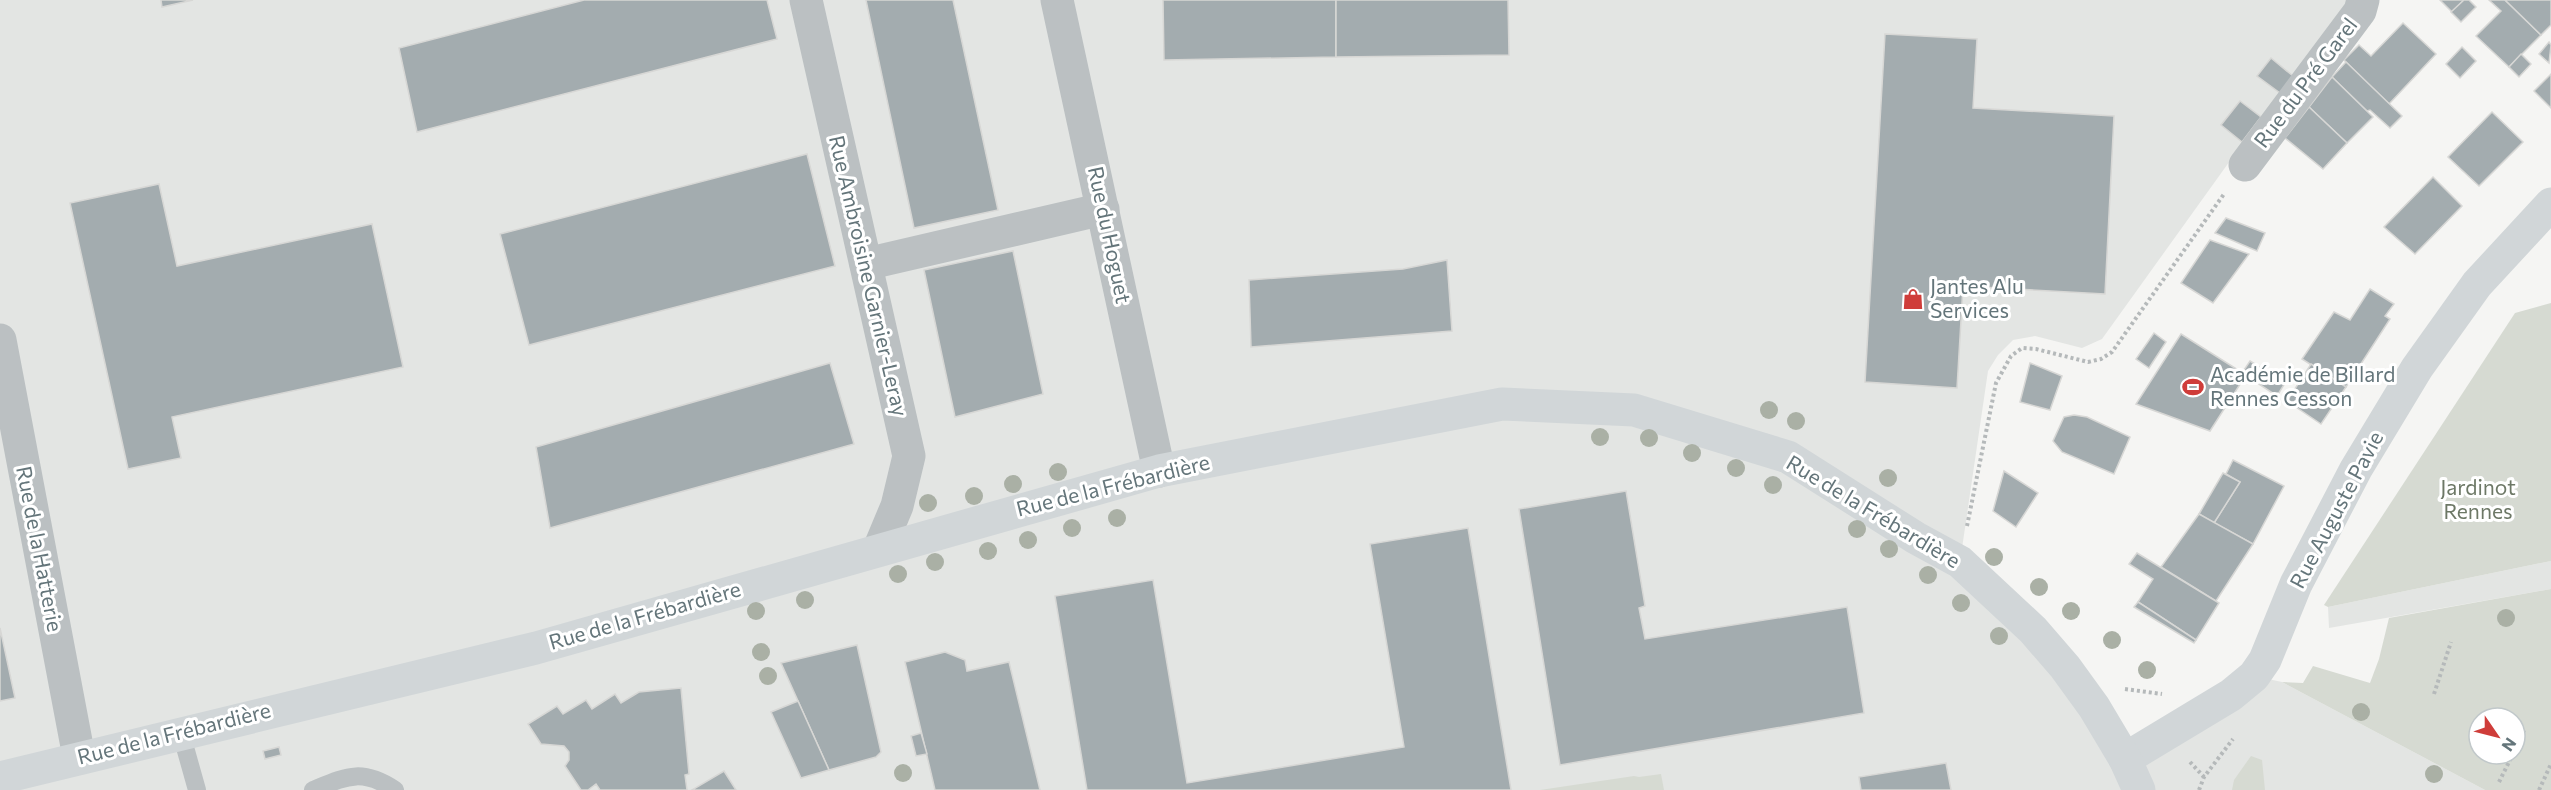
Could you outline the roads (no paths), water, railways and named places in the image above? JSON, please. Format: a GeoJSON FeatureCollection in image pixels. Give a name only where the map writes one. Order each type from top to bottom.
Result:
{"type":"FeatureCollection","features":[{"type":"Feature","properties":{"kind":"street","name":"Rue Ambroisine Garnier-Leray"},"geometry":{"type":"LineString","coordinates":[[806,0],[909,456],[897,506],[879,549]]}},
{"type":"Feature","properties":{"kind":"street","name":"Rue du Hoguet"},"geometry":{"type":"LineString","coordinates":[[1057,0],[1159,471]]}},
{"type":"Feature","properties":{"kind":"street","name":"Rue du Pré Garel"},"geometry":{"type":"LineString","coordinates":[[2245,165],[2360,11],[2363,0]]}},
{"type":"Feature","properties":{"kind":"street","name":"Rue Auguste Pavie"},"geometry":{"type":"LineString","coordinates":[[2125,759],[2231,695],[2254,676],[2265,660],[2296,584],[2356,469],[2417,368],[2477,284],[2551,204]]}},
{"type":"Feature","properties":{"kind":"street"},"geometry":{"type":"LineString","coordinates":[[866,264],[1103,209]]}},
{"type":"Feature","properties":{"kind":"street","name":"Rue de la Hatterie"},"geometry":{"type":"LineString","coordinates":[[0,340],[79,757]]}},
{"type":"Feature","properties":{"kind":"street","name":"Rue de la Frébardière"},"geometry":{"type":"LineString","coordinates":[[0,778],[536,648],[1159,471],[1502,404],[1634,410],[1788,457],[1916,538],[1960,562],[2033,630],[2065,667],[2094,707],[2125,759],[2139,790]]}},
{"type":"Feature","properties":{"kind":"lane"},"geometry":{"type":"LineString","coordinates":[[181,733],[197,790]]}},
{"type":"Feature","properties":{"kind":"lane"},"geometry":{"type":"LineString","coordinates":[[313,790],[349,775],[380,780],[395,790]]}},
{"type":"Feature","properties":{"kind":"place","name":"Jantes Alu Services"},"geometry":{"type":"Point","coordinates":[1913,299]}},
{"type":"Feature","properties":{"kind":"place","name":"Académie de Billard Rennes Cesson"},"geometry":{"type":"Point","coordinates":[2193,387]}},
{"type":"Feature","properties":{"kind":"park label","name":"Jardinot Rennes"},"geometry":{"type":"Point","coordinates":[2478,500]}}]}
